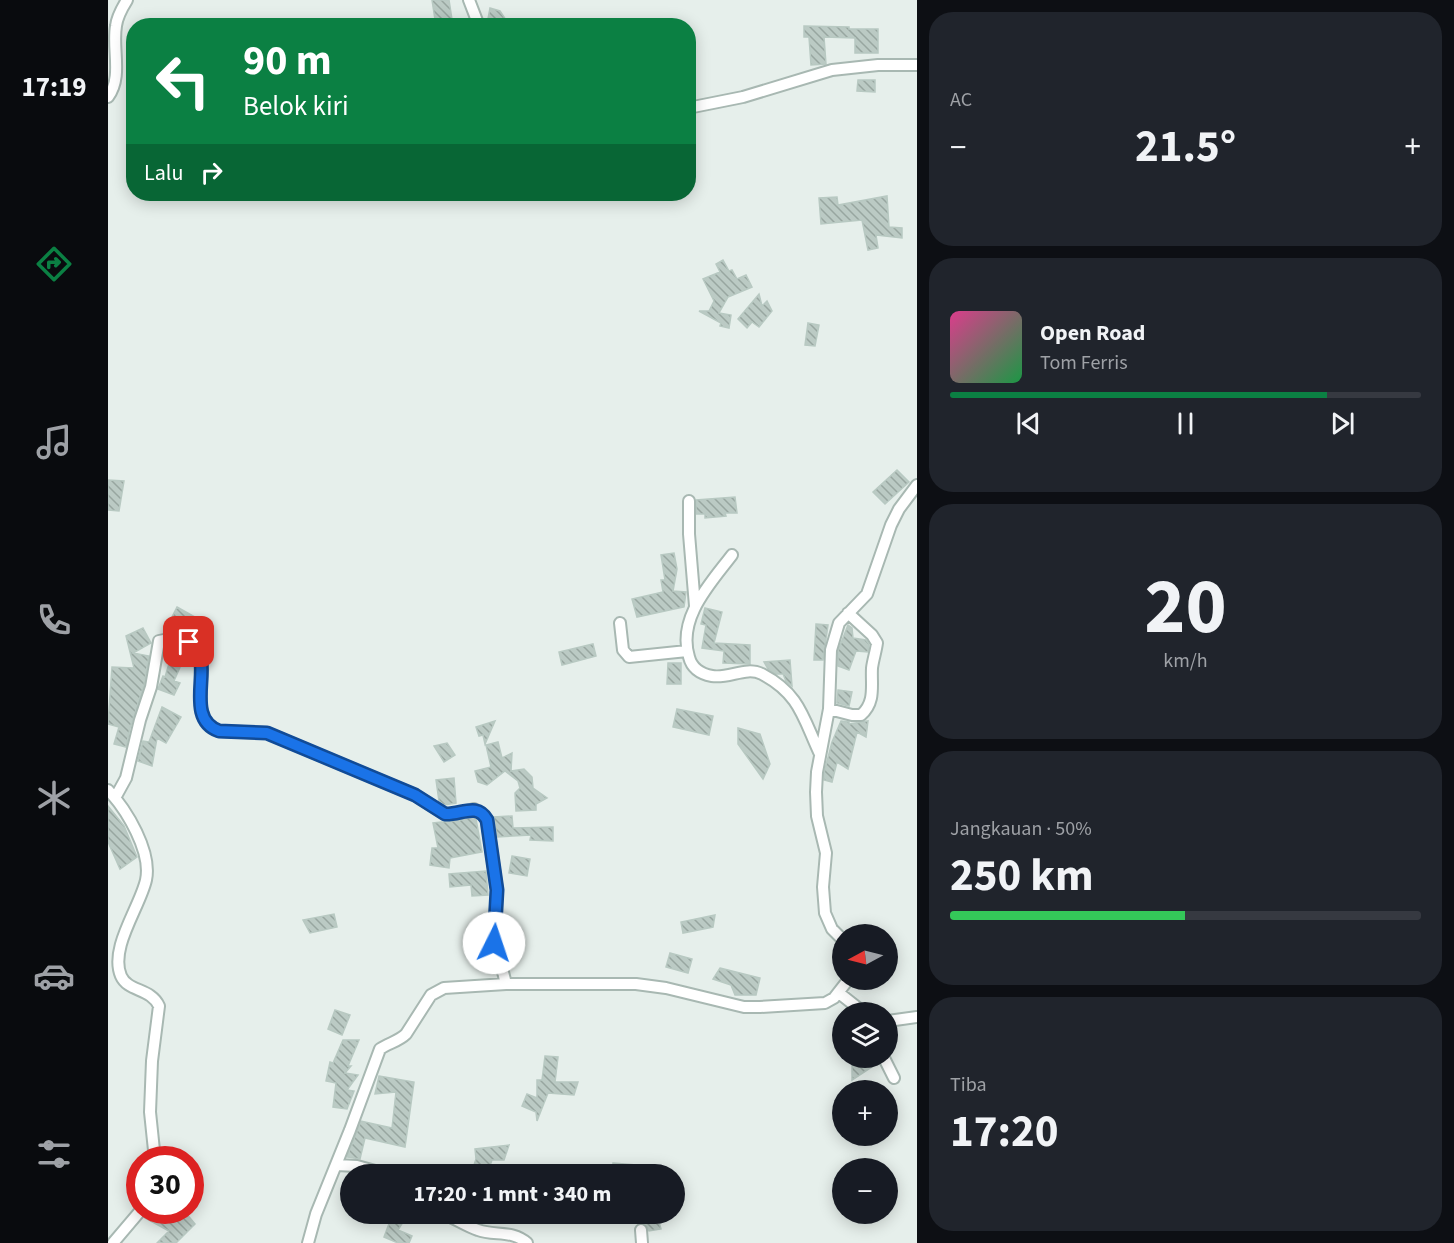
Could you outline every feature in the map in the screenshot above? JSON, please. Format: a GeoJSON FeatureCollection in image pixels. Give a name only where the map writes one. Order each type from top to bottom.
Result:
{"type":"FeatureCollection","features":[{"type":"Feature","properties":{"kind":"street"},"geometry":{"type":"LineString","coordinates":[[108,97],[111,93],[116,67],[115,28],[118,16],[127,0]]}},
{"type":"Feature","properties":{"kind":"street"},"geometry":{"type":"LineString","coordinates":[[469,0],[476,18]]}},
{"type":"Feature","properties":{"kind":"street"},"geometry":{"type":"LineString","coordinates":[[696,106],[743,97],[832,70],[878,65],[917,65]]}},
{"type":"Feature","properties":{"kind":"street"},"geometry":{"type":"LineString","coordinates":[[832,929],[825,913],[823,887],[826,853],[817,816],[816,792],[820,754],[829,709],[831,650],[839,623],[867,594],[891,525],[899,509],[917,485]]}},
{"type":"Feature","properties":{"kind":"street"},"geometry":{"type":"LineString","coordinates":[[689,501],[689,534],[695,607]]}},
{"type":"Feature","properties":{"kind":"street"},"geometry":{"type":"LineString","coordinates":[[732,555],[695,607],[687,631],[687,651],[690,663],[695,669],[715,677],[754,671],[784,688],[795,700],[820,754]]}},
{"type":"Feature","properties":{"kind":"street"},"geometry":{"type":"LineString","coordinates":[[829,709],[861,715],[866,710],[873,693],[872,668],[877,643],[872,635],[848,613]]}},
{"type":"Feature","properties":{"kind":"street"},"geometry":{"type":"LineString","coordinates":[[620,623],[623,650],[629,657],[687,651]]}},
{"type":"Feature","properties":{"kind":"street"},"geometry":{"type":"LineString","coordinates":[[154,1146],[150,1112],[152,1061],[159,1006],[156,999],[145,991],[126,984],[119,967],[122,940],[146,880],[146,868],[139,841],[123,807],[112,794],[126,778],[140,720],[151,687],[158,644],[162,640],[174,645],[189,642],[199,651],[203,717],[212,729],[267,733],[415,795],[445,814],[474,809],[481,813],[487,820],[497,890],[494,943],[506,984]]}},
{"type":"Feature","properties":{"kind":"street"},"geometry":{"type":"LineString","coordinates":[[308,1243],[316,1214],[380,1049],[402,1038],[431,995],[444,988],[506,984],[649,986],[728,1004],[760,1007],[825,1003],[841,990]]}},
{"type":"Feature","properties":{"kind":"street"},"geometry":{"type":"LineString","coordinates":[[839,993],[850,1002]]}},
{"type":"Feature","properties":{"kind":"street"},"geometry":{"type":"LineString","coordinates":[[898,1020],[917,1017]]}},
{"type":"Feature","properties":{"kind":"street"},"geometry":{"type":"LineString","coordinates":[[889,1068],[894,1078]]}},
{"type":"Feature","properties":{"kind":"street"},"geometry":{"type":"LineString","coordinates":[[336,1165],[340,1165]]}},
{"type":"Feature","properties":{"kind":"street"},"geometry":{"type":"LineString","coordinates":[[113,1243],[129,1224]]}},
{"type":"Feature","properties":{"kind":"street"},"geometry":{"type":"LineString","coordinates":[[465,1224],[490,1233],[514,1235],[527,1243]]}},
{"type":"Feature","properties":{"kind":"street"},"geometry":{"type":"LineString","coordinates":[[641,1230],[642,1243]]}},
{"type":"Feature","properties":{"kind":"building"},"geometry":{"type":"Polygon","coordinates":[[[432,0],[449,0],[452,18],[435,18],[432,0]]]}},
{"type":"Feature","properties":{"kind":"building"},"geometry":{"type":"Polygon","coordinates":[[[490,8],[500,11],[505,18],[488,18],[490,8]]]}},
{"type":"Feature","properties":{"kind":"building"},"geometry":{"type":"Polygon","coordinates":[[[804,26],[878,29],[878,53],[855,53],[855,38],[824,37],[826,64],[811,65],[809,37],[804,37],[804,26]]]}},
{"type":"Feature","properties":{"kind":"building"},"geometry":{"type":"Polygon","coordinates":[[[858,80],[875,80],[875,92],[857,91],[858,80]]]}},
{"type":"Feature","properties":{"kind":"building"},"geometry":{"type":"Polygon","coordinates":[[[887,196],[889,227],[902,228],[902,238],[876,235],[878,248],[868,250],[862,220],[821,224],[819,198],[837,197],[838,205],[887,196]]]}},
{"type":"Feature","properties":{"kind":"building"},"geometry":{"type":"Polygon","coordinates":[[[723,260],[737,279],[746,275],[752,287],[728,297],[719,313],[731,315],[729,328],[720,326],[721,323],[699,311],[709,311],[714,301],[703,279],[720,272],[716,264],[723,260]]]}},
{"type":"Feature","properties":{"kind":"building"},"geometry":{"type":"Polygon","coordinates":[[[759,294],[762,306],[767,301],[772,311],[759,327],[752,322],[747,328],[738,319],[759,294]]]}},
{"type":"Feature","properties":{"kind":"building"},"geometry":{"type":"Polygon","coordinates":[[[808,323],[819,325],[815,346],[805,345],[808,323]]]}},
{"type":"Feature","properties":{"kind":"building"},"geometry":{"type":"Polygon","coordinates":[[[897,470],[909,482],[885,504],[873,492],[897,470]]]}},
{"type":"Feature","properties":{"kind":"building"},"geometry":{"type":"Polygon","coordinates":[[[108,480],[124,481],[119,511],[108,510],[108,480]]]}},
{"type":"Feature","properties":{"kind":"building"},"geometry":{"type":"Polygon","coordinates":[[[735,497],[737,513],[725,513],[726,516],[705,518],[705,514],[696,514],[696,500],[735,497]]]}},
{"type":"Feature","properties":{"kind":"building"},"geometry":{"type":"Polygon","coordinates":[[[674,553],[677,569],[673,591],[686,592],[684,607],[637,617],[632,599],[663,592],[661,580],[665,580],[661,555],[674,553]]]}},
{"type":"Feature","properties":{"kind":"building"},"geometry":{"type":"Polygon","coordinates":[[[177,607],[202,621],[192,636],[179,637],[166,629],[177,607]]]}},
{"type":"Feature","properties":{"kind":"building"},"geometry":{"type":"Polygon","coordinates":[[[705,608],[722,612],[714,643],[750,645],[750,664],[723,663],[724,651],[702,648],[706,625],[701,624],[705,608]]]}},
{"type":"Feature","properties":{"kind":"building"},"geometry":{"type":"Polygon","coordinates":[[[816,624],[828,625],[823,660],[814,660],[816,624]]]}},
{"type":"Feature","properties":{"kind":"building"},"geometry":{"type":"Polygon","coordinates":[[[848,625],[852,628],[853,638],[866,640],[869,644],[868,652],[856,651],[849,670],[838,666],[838,651],[848,625]]]}},
{"type":"Feature","properties":{"kind":"building"},"geometry":{"type":"Polygon","coordinates":[[[143,628],[151,643],[133,653],[149,656],[144,685],[126,747],[114,744],[119,727],[108,724],[112,667],[134,668],[126,636],[143,628]]]}},
{"type":"Feature","properties":{"kind":"building"},"geometry":{"type":"Polygon","coordinates":[[[593,644],[596,656],[562,665],[559,652],[593,644]]]}},
{"type":"Feature","properties":{"kind":"building"},"geometry":{"type":"Polygon","coordinates":[[[172,654],[184,658],[174,681],[180,683],[174,695],[158,689],[163,676],[165,677],[172,654]]]}},
{"type":"Feature","properties":{"kind":"building"},"geometry":{"type":"Polygon","coordinates":[[[790,660],[792,686],[783,674],[776,674],[768,669],[764,662],[790,660]]]}},
{"type":"Feature","properties":{"kind":"building"},"geometry":{"type":"Polygon","coordinates":[[[668,663],[681,663],[681,684],[667,684],[668,663]]]}},
{"type":"Feature","properties":{"kind":"building"},"geometry":{"type":"Polygon","coordinates":[[[838,690],[852,692],[849,706],[837,703],[838,690]]]}},
{"type":"Feature","properties":{"kind":"building"},"geometry":{"type":"Polygon","coordinates":[[[162,707],[181,717],[166,743],[157,738],[152,766],[138,761],[143,741],[149,742],[162,707]]]}},
{"type":"Feature","properties":{"kind":"building"},"geometry":{"type":"Polygon","coordinates":[[[677,709],[713,716],[709,735],[673,727],[677,709]]]}},
{"type":"Feature","properties":{"kind":"building"},"geometry":{"type":"Polygon","coordinates":[[[495,721],[485,744],[483,735],[479,736],[476,727],[495,721]]]}},
{"type":"Feature","properties":{"kind":"building"},"geometry":{"type":"Polygon","coordinates":[[[841,721],[849,722],[849,724],[868,721],[866,737],[857,732],[848,769],[837,762],[832,782],[824,780],[824,773],[832,742],[841,721]]]}},
{"type":"Feature","properties":{"kind":"building"},"geometry":{"type":"Polygon","coordinates":[[[738,728],[760,734],[770,764],[763,779],[738,744],[738,728]]]}},
{"type":"Feature","properties":{"kind":"building"},"geometry":{"type":"Polygon","coordinates":[[[498,742],[502,758],[512,753],[511,771],[524,769],[532,777],[533,788],[547,798],[536,804],[536,810],[516,811],[515,793],[520,788],[518,781],[505,771],[487,785],[478,782],[475,771],[491,767],[486,745],[498,742]]]}},
{"type":"Feature","properties":{"kind":"building"},"geometry":{"type":"Polygon","coordinates":[[[447,743],[455,755],[444,762],[434,746],[447,743]]]}},
{"type":"Feature","properties":{"kind":"building"},"geometry":{"type":"Polygon","coordinates":[[[454,778],[456,803],[444,805],[439,801],[436,780],[454,778]]]}},
{"type":"Feature","properties":{"kind":"building"},"geometry":{"type":"Polygon","coordinates":[[[108,806],[124,826],[137,857],[120,869],[108,842],[108,806]]]}},
{"type":"Feature","properties":{"kind":"building"},"geometry":{"type":"Polygon","coordinates":[[[512,816],[513,828],[553,827],[553,841],[530,840],[531,835],[497,837],[494,817],[512,816]]]}},
{"type":"Feature","properties":{"kind":"building"},"geometry":{"type":"Polygon","coordinates":[[[473,817],[476,819],[482,852],[450,858],[449,868],[430,865],[432,848],[438,848],[433,823],[473,817]]]}},
{"type":"Feature","properties":{"kind":"building"},"geometry":{"type":"Polygon","coordinates":[[[512,856],[530,859],[527,876],[509,873],[512,856]]]}},
{"type":"Feature","properties":{"kind":"building"},"geometry":{"type":"Polygon","coordinates":[[[486,871],[488,895],[472,896],[471,885],[450,887],[449,874],[486,871]]]}},
{"type":"Feature","properties":{"kind":"building"},"geometry":{"type":"Polygon","coordinates":[[[334,914],[337,927],[310,933],[303,920],[334,914]]]}},
{"type":"Feature","properties":{"kind":"building"},"geometry":{"type":"Polygon","coordinates":[[[715,915],[713,927],[683,933],[681,922],[715,915]]]}},
{"type":"Feature","properties":{"kind":"building"},"geometry":{"type":"Polygon","coordinates":[[[670,953],[692,959],[688,973],[666,967],[670,953]]]}},
{"type":"Feature","properties":{"kind":"building"},"geometry":{"type":"Polygon","coordinates":[[[720,968],[760,978],[756,995],[735,995],[731,985],[713,979],[720,968]]]}},
{"type":"Feature","properties":{"kind":"building"},"geometry":{"type":"Polygon","coordinates":[[[335,1010],[350,1015],[342,1035],[328,1029],[335,1010]]]}},
{"type":"Feature","properties":{"kind":"building"},"geometry":{"type":"Polygon","coordinates":[[[343,1040],[359,1040],[348,1066],[351,1066],[345,1073],[358,1075],[347,1090],[354,1091],[347,1109],[333,1107],[336,1083],[326,1081],[330,1062],[333,1063],[343,1040]]]}},
{"type":"Feature","properties":{"kind":"building"},"geometry":{"type":"Polygon","coordinates":[[[545,1056],[558,1057],[555,1082],[578,1082],[574,1095],[548,1093],[537,1121],[536,1112],[522,1106],[527,1094],[537,1098],[537,1080],[542,1080],[545,1056]]]}},
{"type":"Feature","properties":{"kind":"building"},"geometry":{"type":"Polygon","coordinates":[[[852,1068],[870,1068],[852,1080],[852,1068]]]}},
{"type":"Feature","properties":{"kind":"building"},"geometry":{"type":"Polygon","coordinates":[[[379,1076],[414,1082],[405,1147],[365,1138],[360,1159],[347,1157],[361,1121],[392,1128],[396,1092],[375,1094],[379,1076]]]}},
{"type":"Feature","properties":{"kind":"building"},"geometry":{"type":"Polygon","coordinates":[[[509,1145],[504,1160],[492,1160],[491,1164],[474,1164],[475,1149],[509,1145]]]}},
{"type":"Feature","properties":{"kind":"building"},"geometry":{"type":"Polygon","coordinates":[[[156,1224],[195,1224],[176,1243],[157,1243],[169,1231],[156,1224]]]}},
{"type":"Feature","properties":{"kind":"building"},"geometry":{"type":"Polygon","coordinates":[[[389,1224],[402,1224],[398,1230],[412,1236],[409,1243],[398,1243],[384,1237],[389,1224]]]}},
{"type":"Feature","properties":{"kind":"building"},"geometry":{"type":"Polygon","coordinates":[[[646,1224],[660,1224],[661,1229],[649,1231],[646,1224]]]}},
{"type":"Feature","properties":{"kind":"route"},"geometry":{"type":"LineString","coordinates":[[189,642],[196,647],[201,656],[203,717],[212,729],[267,733],[415,795],[438,812],[449,815],[474,809],[484,815],[487,820],[497,890],[494,943]]}}]}
